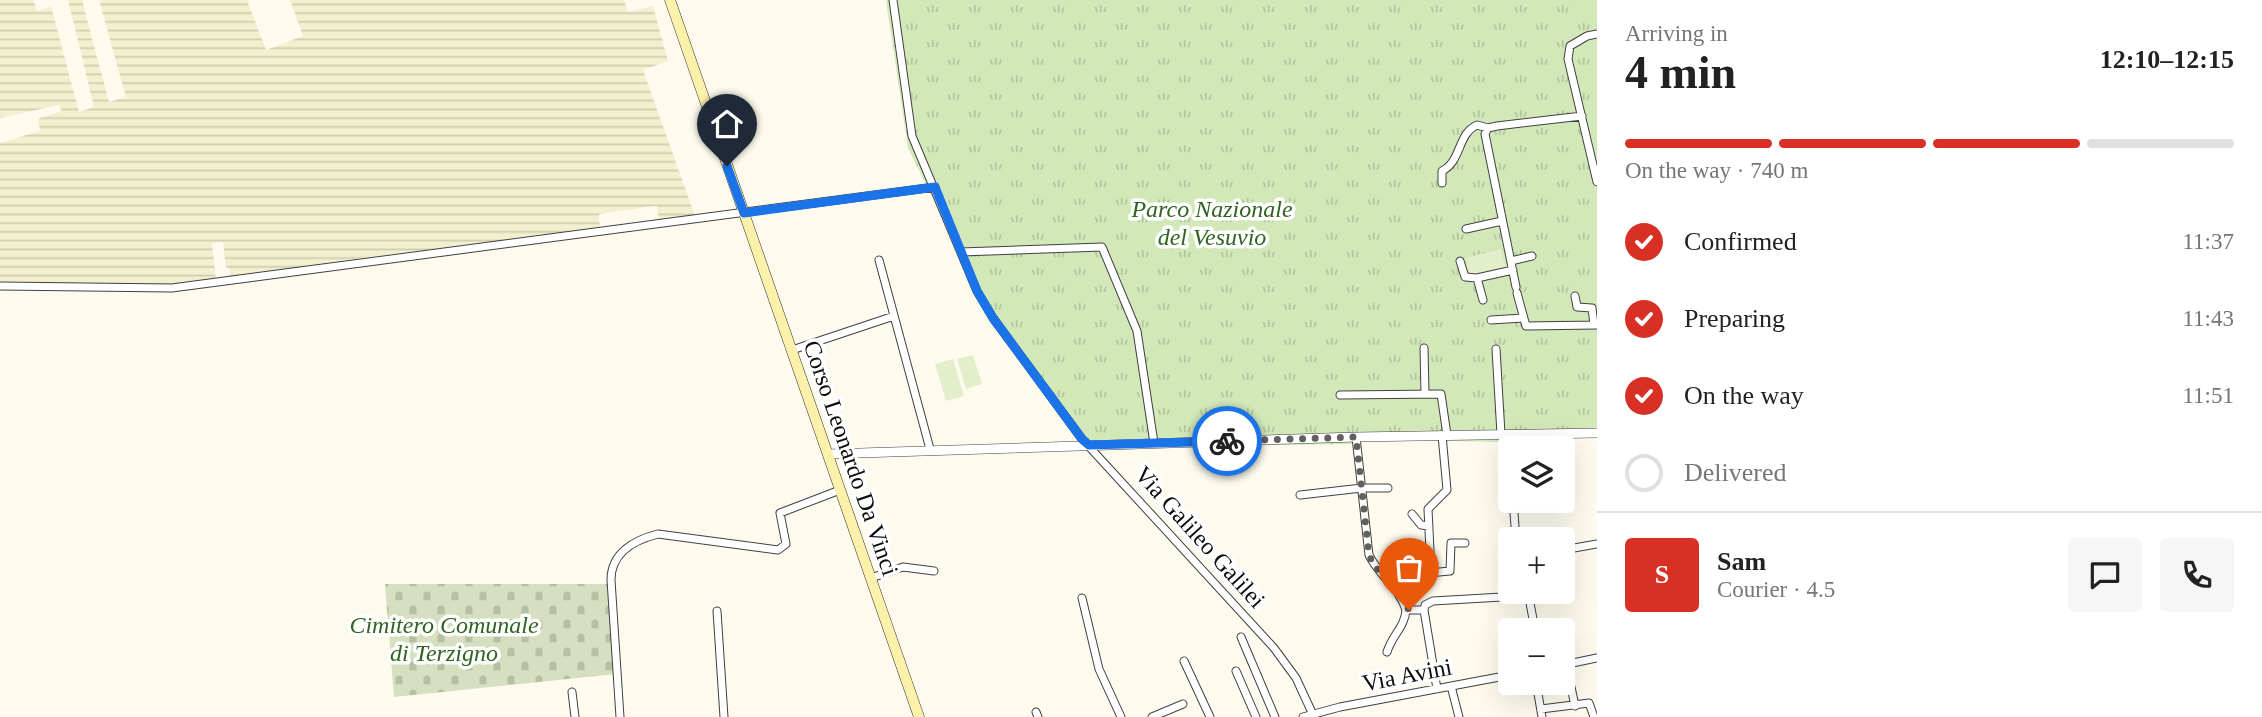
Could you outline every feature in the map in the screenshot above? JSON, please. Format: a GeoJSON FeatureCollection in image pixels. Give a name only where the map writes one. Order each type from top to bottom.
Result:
{"type":"FeatureCollection","features":[{"type":"Feature","properties":{"kind":"main road","name":"Corso Leonardo Da Vinci"},"geometry":{"type":"LineString","coordinates":[[670,0],[919,717]]}},
{"type":"Feature","properties":{"kind":"street","name":"Via Galileo Galilei"},"geometry":{"type":"LineString","coordinates":[[893,0],[912,136],[977,291],[993,318],[1089,445],[1274,648],[1296,678],[1313,715]]}},
{"type":"Feature","properties":{"kind":"street"},"geometry":{"type":"LineString","coordinates":[[1597,34],[1587,36],[1570,46],[1568,59],[1597,182]]}},
{"type":"Feature","properties":{"kind":"street"},"geometry":{"type":"LineString","coordinates":[[1443,183],[1441,172],[1460,152],[1466,133],[1477,125],[1488,128],[1582,116]]}},
{"type":"Feature","properties":{"kind":"street"},"geometry":{"type":"LineString","coordinates":[[1488,128],[1486,142],[1526,326],[1596,325],[1595,307],[1577,307],[1574,296]]}},
{"type":"Feature","properties":{"kind":"street"},"geometry":{"type":"LineString","coordinates":[[0,286],[172,288],[935,187]]}},
{"type":"Feature","properties":{"kind":"street"},"geometry":{"type":"LineString","coordinates":[[1466,229],[1502,221]]}},
{"type":"Feature","properties":{"kind":"street"},"geometry":{"type":"LineString","coordinates":[[961,252],[1088,245],[1102,247],[1137,331],[1154,443]]}},
{"type":"Feature","properties":{"kind":"street"},"geometry":{"type":"LineString","coordinates":[[1511,261],[1532,256]]}},
{"type":"Feature","properties":{"kind":"street"},"geometry":{"type":"LineString","coordinates":[[879,260],[930,449]]}},
{"type":"Feature","properties":{"kind":"street"},"geometry":{"type":"LineString","coordinates":[[1460,261],[1465,277],[1477,278],[1513,270]]}},
{"type":"Feature","properties":{"kind":"street"},"geometry":{"type":"LineString","coordinates":[[1477,278],[1483,300]]}},
{"type":"Feature","properties":{"kind":"street"},"geometry":{"type":"LineString","coordinates":[[792,350],[894,316]]}},
{"type":"Feature","properties":{"kind":"street"},"geometry":{"type":"LineString","coordinates":[[1491,320],[1523,318]]}},
{"type":"Feature","properties":{"kind":"street"},"geometry":{"type":"LineString","coordinates":[[1424,348],[1425,394]]}},
{"type":"Feature","properties":{"kind":"street"},"geometry":{"type":"LineString","coordinates":[[1496,349],[1504,435]]}},
{"type":"Feature","properties":{"kind":"street"},"geometry":{"type":"LineString","coordinates":[[1340,395],[1441,394],[1447,490],[1429,506],[1431,573]]}},
{"type":"Feature","properties":{"kind":"street"},"geometry":{"type":"LineString","coordinates":[[828,453],[1356,437],[1597,433]]}},
{"type":"Feature","properties":{"kind":"street"},"geometry":{"type":"LineString","coordinates":[[1356,437],[1369,555],[1374,566],[1397,589],[1406,610],[1405,623],[1391,639],[1387,652]]}},
{"type":"Feature","properties":{"kind":"street"},"geometry":{"type":"LineString","coordinates":[[1300,495],[1388,488]]}},
{"type":"Feature","properties":{"kind":"street"},"geometry":{"type":"LineString","coordinates":[[620,717],[611,580],[613,562],[642,538],[658,534],[778,550],[786,544],[780,513],[840,490]]}},
{"type":"Feature","properties":{"kind":"street"},"geometry":{"type":"LineString","coordinates":[[1412,514],[1421,526],[1429,526]]}},
{"type":"Feature","properties":{"kind":"street"},"geometry":{"type":"LineString","coordinates":[[1385,577],[1450,571],[1451,544],[1465,543]]}},
{"type":"Feature","properties":{"kind":"street"},"geometry":{"type":"LineString","coordinates":[[1575,548],[1597,544]]}},
{"type":"Feature","properties":{"kind":"street"},"geometry":{"type":"LineString","coordinates":[[1419,554],[1429,552]]}},
{"type":"Feature","properties":{"kind":"street"},"geometry":{"type":"LineString","coordinates":[[871,578],[903,567],[934,571]]}},
{"type":"Feature","properties":{"kind":"street"},"geometry":{"type":"LineString","coordinates":[[1397,589],[1412,592]]}},
{"type":"Feature","properties":{"kind":"street"},"geometry":{"type":"LineString","coordinates":[[1437,688],[1425,605],[1433,601],[1498,597]]}},
{"type":"Feature","properties":{"kind":"street"},"geometry":{"type":"LineString","coordinates":[[1082,598],[1099,669],[1121,717]]}},
{"type":"Feature","properties":{"kind":"street"},"geometry":{"type":"LineString","coordinates":[[1406,610],[1424,610]]}},
{"type":"Feature","properties":{"kind":"street"},"geometry":{"type":"LineString","coordinates":[[717,611],[724,717]]}},
{"type":"Feature","properties":{"kind":"street"},"geometry":{"type":"LineString","coordinates":[[1241,637],[1275,717]]}},
{"type":"Feature","properties":{"kind":"street"},"geometry":{"type":"LineString","coordinates":[[1575,663],[1597,658]]}},
{"type":"Feature","properties":{"kind":"street"},"geometry":{"type":"LineString","coordinates":[[1184,660],[1210,717]]}},
{"type":"Feature","properties":{"kind":"street"},"geometry":{"type":"LineString","coordinates":[[1236,671],[1256,717]]}},
{"type":"Feature","properties":{"kind":"street","name":"Via Avini"},"geometry":{"type":"LineString","coordinates":[[1303,717],[1498,677]]}},
{"type":"Feature","properties":{"kind":"street"},"geometry":{"type":"LineString","coordinates":[[1451,686],[1459,717]]}},
{"type":"Feature","properties":{"kind":"street"},"geometry":{"type":"LineString","coordinates":[[572,692],[575,717]]}},
{"type":"Feature","properties":{"kind":"street"},"geometry":{"type":"LineString","coordinates":[[1573,695],[1575,706]]}},
{"type":"Feature","properties":{"kind":"street"},"geometry":{"type":"LineString","coordinates":[[1541,709],[1589,703],[1594,717]]}},
{"type":"Feature","properties":{"kind":"street"},"geometry":{"type":"LineString","coordinates":[[1152,717],[1183,704]]}},
{"type":"Feature","properties":{"kind":"shaded area"},"geometry":{"type":"Polygon","coordinates":[[[0,0],[33,0],[37,11],[51,6],[79,112],[94,107],[68,0],[82,0],[109,102],[126,97],[99,0],[247,0],[266,50],[303,36],[290,0],[624,0],[628,12],[653,6],[668,61],[643,70],[695,216],[659,222],[657,206],[654,206],[599,214],[600,229],[353,259],[231,278],[229,268],[226,268],[223,242],[212,243],[216,280],[173,285],[0,284],[0,143],[40,131],[38,119],[61,111],[59,105],[0,118],[0,0]]]}},
{"type":"Feature","properties":{"kind":"green space","name":"Parco Nazionale del Vesuvio"},"geometry":{"type":"Polygon","coordinates":[[[886,0],[1597,0],[1597,436],[1498,436],[1496,442],[1359,439],[1354,444],[1090,447],[992,321],[967,280],[959,251],[908,148],[886,0]]]}},
{"type":"Feature","properties":{"kind":"green space"},"geometry":{"type":"Polygon","coordinates":[[[1501,249],[1505,267],[1470,275],[1466,258],[1501,249]]]}},
{"type":"Feature","properties":{"kind":"green space"},"geometry":{"type":"Polygon","coordinates":[[[973,355],[982,384],[966,389],[957,359],[973,355]]]}},
{"type":"Feature","properties":{"kind":"green space"},"geometry":{"type":"Polygon","coordinates":[[[953,359],[964,396],[946,401],[935,364],[953,359]]]}},
{"type":"Feature","properties":{"kind":"green space","name":"Cimitero Comunale di Terzigno"},"geometry":{"type":"Polygon","coordinates":[[[385,584],[608,584],[615,674],[394,697],[385,584]]]}},
{"type":"Feature","properties":{"kind":"way so far"},"geometry":{"type":"LineString","coordinates":[[1227,441],[1356,437],[1369,555],[1374,566],[1395,586],[1402,596],[1406,610],[1409,610]]}},
{"type":"Feature","properties":{"kind":"route"},"geometry":{"type":"LineString","coordinates":[[727,166],[744,213],[935,187],[977,291],[993,318],[1082,439],[1089,445],[1227,441]]}}]}
